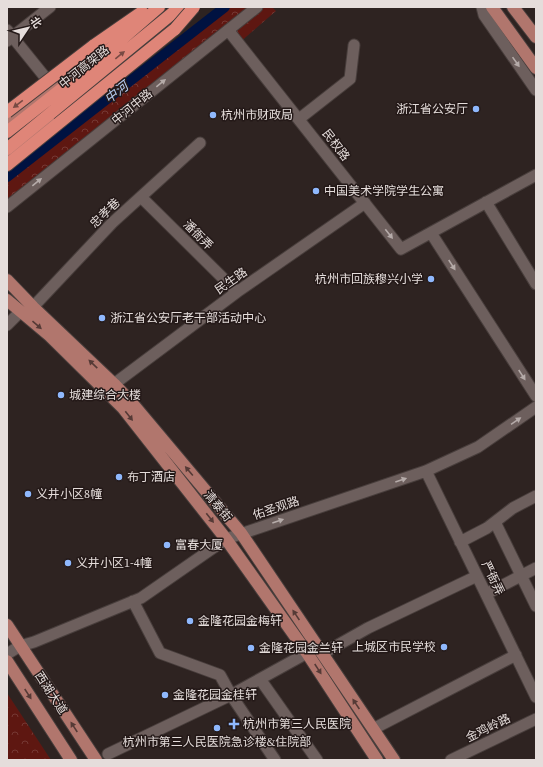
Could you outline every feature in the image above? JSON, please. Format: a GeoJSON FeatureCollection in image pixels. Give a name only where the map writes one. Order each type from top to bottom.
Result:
{"type":"FeatureCollection","features":[{"type":"Feature","properties":{"kind":"highway"},"geometry":{"type":"LineString","coordinates":[[7,112],[94,46],[151,7]]}},
{"type":"Feature","properties":{"kind":"highway","name":"中河高架路"},"geometry":{"type":"LineString","coordinates":[[7,132],[92,65],[159,7]]}},
{"type":"Feature","properties":{"kind":"highway","name":"中河高架路"},"geometry":{"type":"LineString","coordinates":[[7,149],[180,7]]}},
{"type":"Feature","properties":{"kind":"highway"},"geometry":{"type":"LineString","coordinates":[[7,165],[175,29],[195,7]]}},
{"type":"Feature","properties":{"kind":"main road"},"geometry":{"type":"LineString","coordinates":[[7,124],[151,7]]}},
{"type":"Feature","properties":{"kind":"main road"},"geometry":{"type":"LineString","coordinates":[[7,156],[195,7]]}},
{"type":"Feature","properties":{"kind":"main road"},"geometry":{"type":"LineString","coordinates":[[492,7],[536,68]]}},
{"type":"Feature","properties":{"kind":"main road"},"geometry":{"type":"LineString","coordinates":[[513,7],[536,37]]}},
{"type":"Feature","properties":{"kind":"main road","name":"清泰街"},"geometry":{"type":"LineString","coordinates":[[7,280],[132,403],[241,533],[394,760]]}},
{"type":"Feature","properties":{"kind":"main road","name":"清泰街"},"geometry":{"type":"LineString","coordinates":[[7,300],[50,336],[122,408],[226,538],[307,653],[377,760]]}},
{"type":"Feature","properties":{"kind":"main road","name":"西湖大道"},"geometry":{"type":"LineString","coordinates":[[7,625],[96,760]]}},
{"type":"Feature","properties":{"kind":"main road","name":"西湖大道"},"geometry":{"type":"LineString","coordinates":[[7,661],[71,760]]}},
{"type":"Feature","properties":{"kind":"street"},"geometry":{"type":"LineString","coordinates":[[50,7],[9,36],[53,88]]}},
{"type":"Feature","properties":{"kind":"street","name":"中河中路"},"geometry":{"type":"LineString","coordinates":[[7,207],[257,7]]}},
{"type":"Feature","properties":{"kind":"street"},"geometry":{"type":"LineString","coordinates":[[482,7],[484,15],[536,90]]}},
{"type":"Feature","properties":{"kind":"street","name":"民权路"},"geometry":{"type":"LineString","coordinates":[[228,30],[401,249],[431,233]]}},
{"type":"Feature","properties":{"kind":"street"},"geometry":{"type":"LineString","coordinates":[[299,119],[350,79],[354,45]]}},
{"type":"Feature","properties":{"kind":"street","name":"忠孝巷"},"geometry":{"type":"LineString","coordinates":[[33,307],[112,223],[200,143]]}},
{"type":"Feature","properties":{"kind":"street"},"geometry":{"type":"LineString","coordinates":[[536,175],[431,233],[536,396]]}},
{"type":"Feature","properties":{"kind":"street","name":"潘衙弄"},"geometry":{"type":"LineString","coordinates":[[141,196],[237,292]]}},
{"type":"Feature","properties":{"kind":"street"},"geometry":{"type":"LineString","coordinates":[[486,202],[535,279]]}},
{"type":"Feature","properties":{"kind":"street","name":"民生路"},"geometry":{"type":"LineString","coordinates":[[114,384],[237,292],[365,203]]}},
{"type":"Feature","properties":{"kind":"street"},"geometry":{"type":"LineString","coordinates":[[7,325],[21,311]]}},
{"type":"Feature","properties":{"kind":"street","name":"佑圣观路"},"geometry":{"type":"LineString","coordinates":[[7,654],[20,646],[34,642],[141,598],[226,538],[426,471],[478,446],[536,407]]}},
{"type":"Feature","properties":{"kind":"street","name":"严衙弄"},"geometry":{"type":"LineString","coordinates":[[426,471],[536,697]]}},
{"type":"Feature","properties":{"kind":"street"},"geometry":{"type":"LineString","coordinates":[[460,542],[487,528],[513,508],[536,496]]}},
{"type":"Feature","properties":{"kind":"street"},"geometry":{"type":"LineString","coordinates":[[495,522],[536,606]]}},
{"type":"Feature","properties":{"kind":"street"},"geometry":{"type":"LineString","coordinates":[[486,594],[536,568]]}},
{"type":"Feature","properties":{"kind":"street"},"geometry":{"type":"LineString","coordinates":[[322,654],[368,628],[477,576]]}},
{"type":"Feature","properties":{"kind":"street"},"geometry":{"type":"LineString","coordinates":[[133,601],[160,653],[220,675],[231,695],[275,760]]}},
{"type":"Feature","properties":{"kind":"street"},"geometry":{"type":"LineString","coordinates":[[108,754],[231,695],[307,653]]}},
{"type":"Feature","properties":{"kind":"street"},"geometry":{"type":"LineString","coordinates":[[372,729],[516,655]]}},
{"type":"Feature","properties":{"kind":"street"},"geometry":{"type":"LineString","coordinates":[[260,679],[317,760]]}},
{"type":"Feature","properties":{"kind":"street","name":"金鸡岭路"},"geometry":{"type":"LineString","coordinates":[[452,760],[536,719]]}},
{"type":"Feature","properties":{"kind":"green space"},"geometry":{"type":"Polygon","coordinates":[[[225,7],[272,7],[276,11],[239,43],[229,30],[7,207],[7,168],[225,7]]]}},
{"type":"Feature","properties":{"kind":"green space"},"geometry":{"type":"Polygon","coordinates":[[[7,693],[51,760],[7,760],[7,693]]]}},
{"type":"Feature","properties":{"kind":"waterway","name":"中河"},"geometry":{"type":"LineString","coordinates":[[7,177],[225,7]]}},
{"type":"Feature","properties":{"kind":"place","name":"浙江省公安厅"},"geometry":{"type":"Point","coordinates":[476,109]}},
{"type":"Feature","properties":{"kind":"place","name":"杭州市财政局"},"geometry":{"type":"Point","coordinates":[213,115]}},
{"type":"Feature","properties":{"kind":"place","name":"中国美术学院学生公寓"},"geometry":{"type":"Point","coordinates":[316,191]}},
{"type":"Feature","properties":{"kind":"place","name":"杭州市回族穆兴小学"},"geometry":{"type":"Point","coordinates":[431,279]}},
{"type":"Feature","properties":{"kind":"place","name":"浙江省公安厅老干部活动中心"},"geometry":{"type":"Point","coordinates":[102,318]}},
{"type":"Feature","properties":{"kind":"place","name":"城建综合大楼"},"geometry":{"type":"Point","coordinates":[61,395]}},
{"type":"Feature","properties":{"kind":"place","name":"布丁酒店"},"geometry":{"type":"Point","coordinates":[119,477]}},
{"type":"Feature","properties":{"kind":"place","name":"义井小区8幢"},"geometry":{"type":"Point","coordinates":[28,494]}},
{"type":"Feature","properties":{"kind":"place","name":"富春大厦"},"geometry":{"type":"Point","coordinates":[167,545]}},
{"type":"Feature","properties":{"kind":"place","name":"义井小区1-4幢"},"geometry":{"type":"Point","coordinates":[68,563]}},
{"type":"Feature","properties":{"kind":"place","name":"金隆花园金梅轩"},"geometry":{"type":"Point","coordinates":[190,621]}},
{"type":"Feature","properties":{"kind":"place","name":"上城区市民学校"},"geometry":{"type":"Point","coordinates":[444,647]}},
{"type":"Feature","properties":{"kind":"place","name":"金隆花园金兰轩"},"geometry":{"type":"Point","coordinates":[251,648]}},
{"type":"Feature","properties":{"kind":"place","name":"金隆花园金桂轩"},"geometry":{"type":"Point","coordinates":[165,695]}},
{"type":"Feature","properties":{"kind":"place","name":"杭州市第三人民医院"},"geometry":{"type":"Point","coordinates":[234,724]}},
{"type":"Feature","properties":{"kind":"place","name":"杭州市第三人民医院急诊楼&住院部"},"geometry":{"type":"Point","coordinates":[217,728]}}]}
